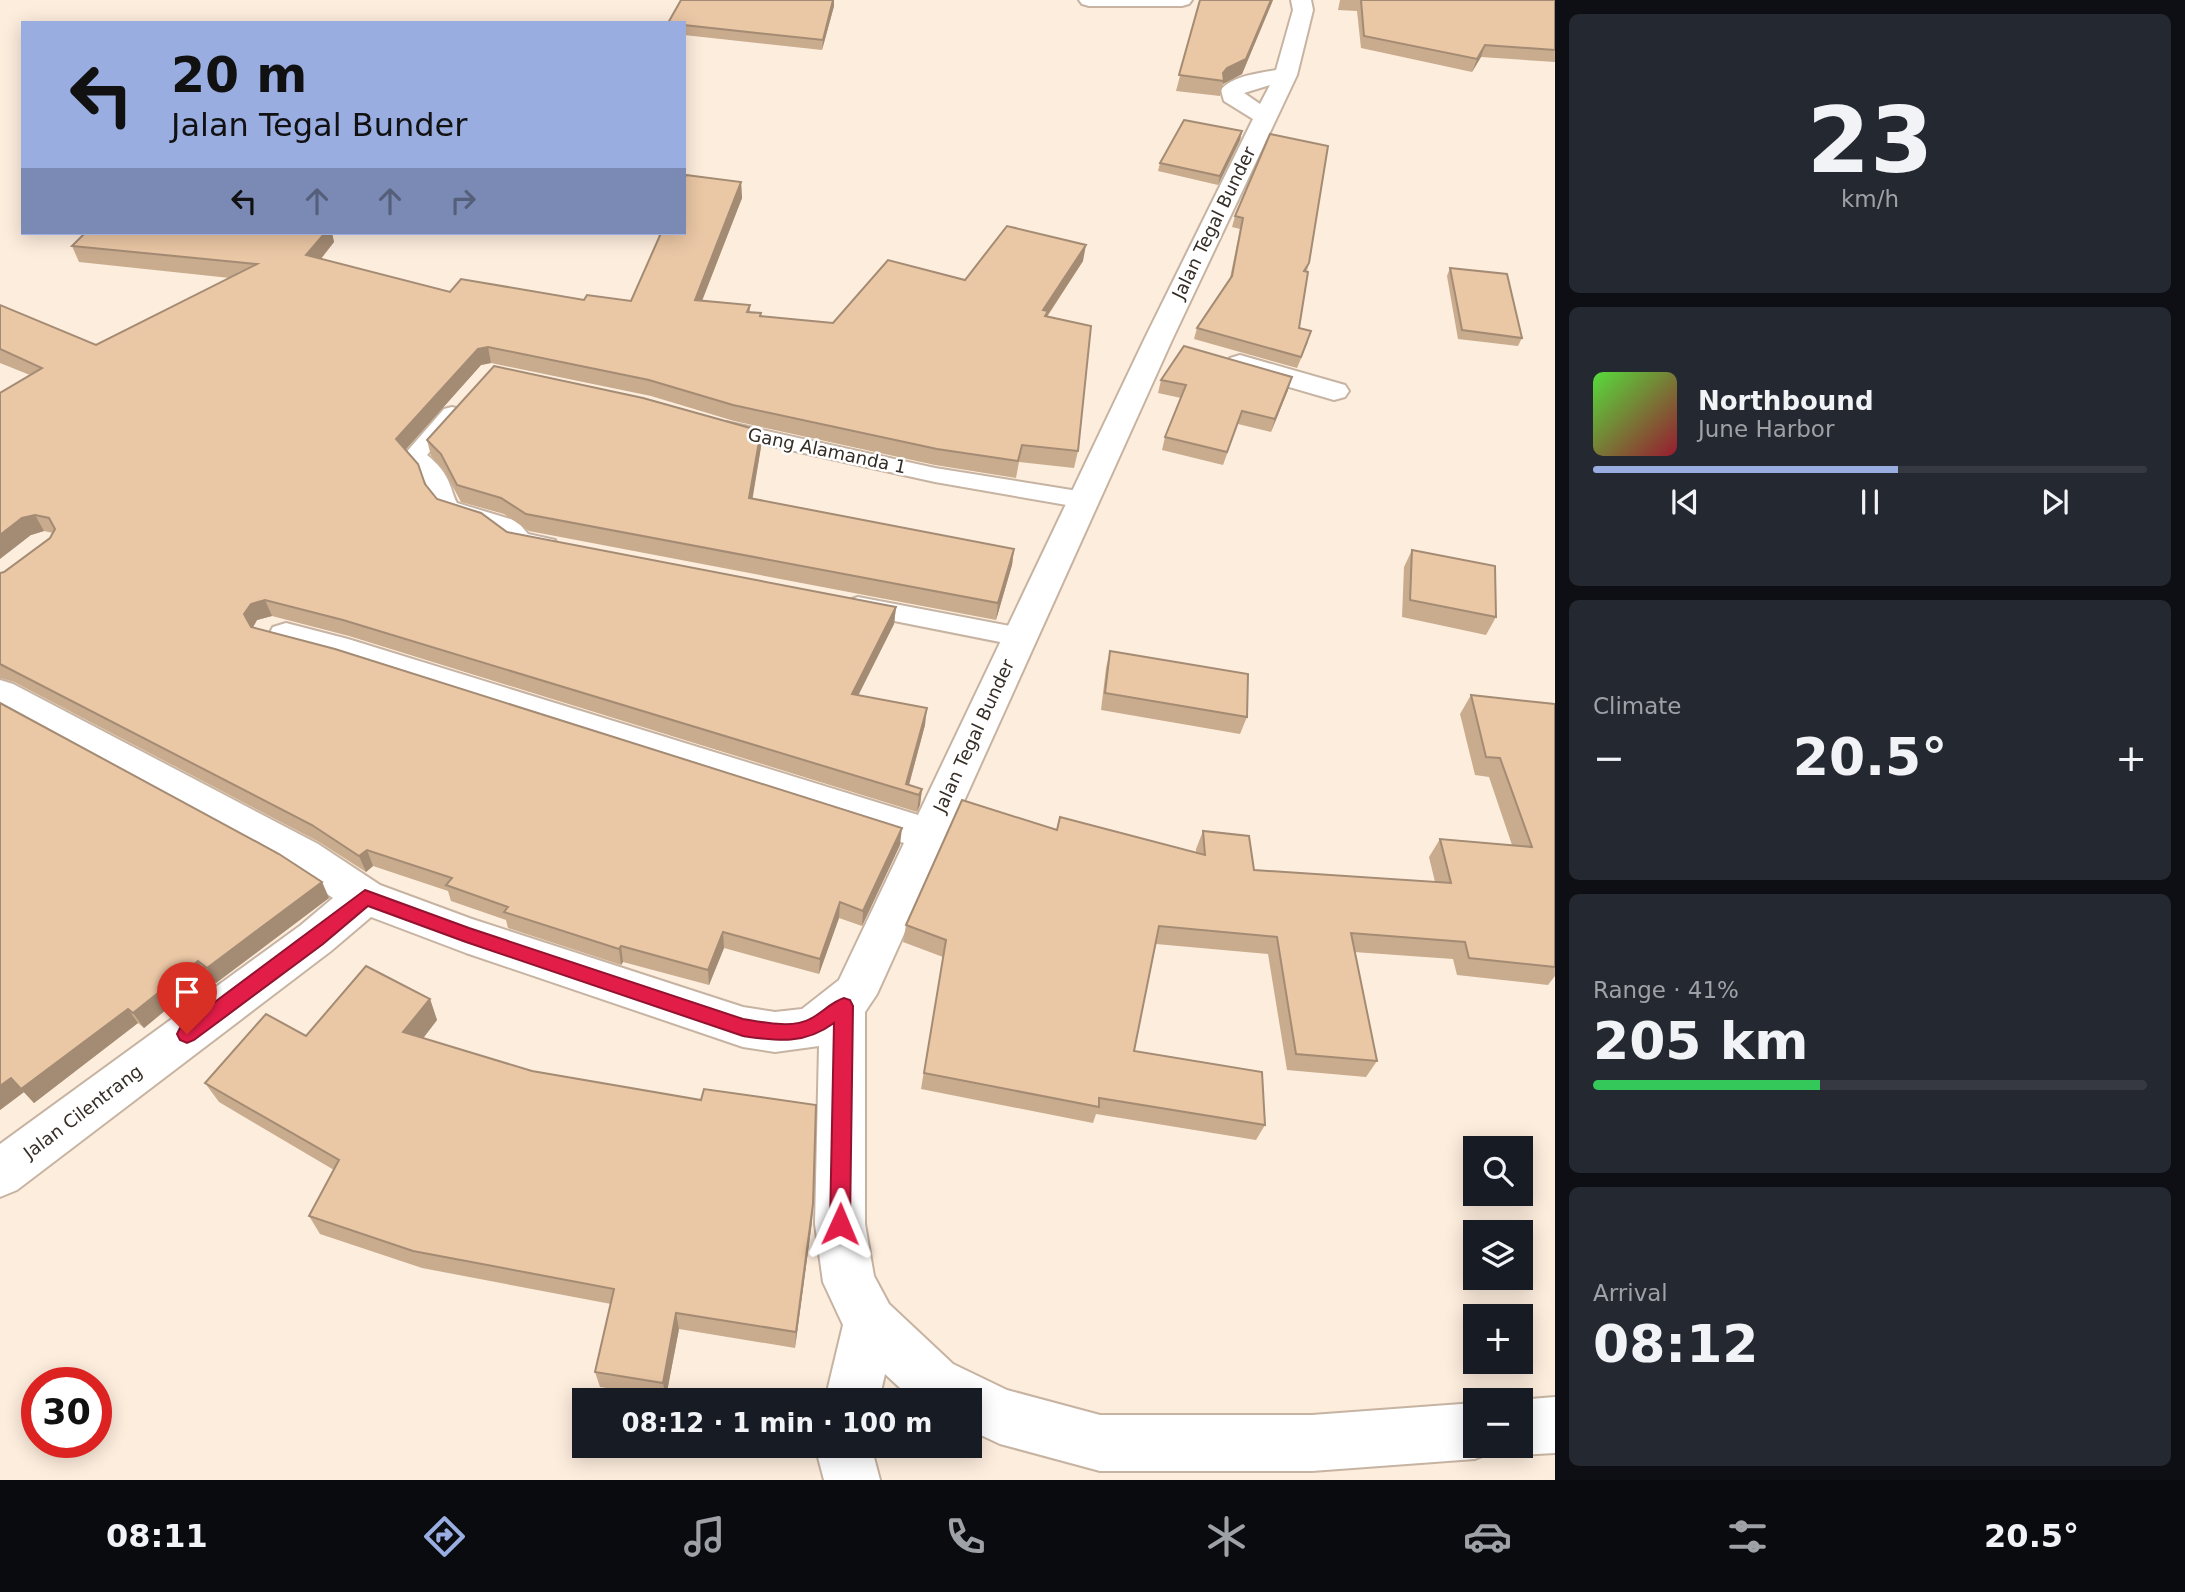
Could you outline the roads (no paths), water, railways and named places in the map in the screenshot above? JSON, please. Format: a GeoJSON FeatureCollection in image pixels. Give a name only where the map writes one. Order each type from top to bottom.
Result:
{"type":"FeatureCollection","features":[{"type":"Feature","properties":{"kind":"street"},"geometry":{"type":"LineString","coordinates":[[1089,0],[1182,0]]}},
{"type":"Feature","properties":{"kind":"street","name":"Jalan Tegal Bunder"},"geometry":{"type":"LineString","coordinates":[[0,694],[303,856],[365,897],[466,935],[743,1027],[775,1032],[811,1029],[844,1006],[855,994],[1084,500],[1183,347],[1265,117],[1286,75],[1303,10],[1301,0]]}},
{"type":"Feature","properties":{"kind":"street"},"geometry":{"type":"LineString","coordinates":[[1183,347],[1334,391]]}},
{"type":"Feature","properties":{"kind":"street"},"geometry":{"type":"LineString","coordinates":[[271,632],[348,652],[929,835]]}},
{"type":"Feature","properties":{"kind":"street","name":"Jalan Cilentrang"},"geometry":{"type":"LineString","coordinates":[[0,1173],[316,938],[365,897]]}},
{"type":"Feature","properties":{"kind":"street"},"geometry":{"type":"LineString","coordinates":[[844,1006],[840,1224],[849,1282],[870,1323],[934,1383],[944,1388]]}},
{"type":"Feature","properties":{"kind":"street"},"geometry":{"type":"LineString","coordinates":[[855,1388],[870,1323]]}},
{"type":"Feature","properties":{"kind":"street"},"geometry":{"type":"LineString","coordinates":[[982,1407],[1000,1416],[1100,1443],[1312,1443],[1463,1432]]}},
{"type":"Feature","properties":{"kind":"street"},"geometry":{"type":"LineString","coordinates":[[1533,1426],[1555,1424]]}},
{"type":"Feature","properties":{"kind":"street"},"geometry":{"type":"LineString","coordinates":[[846,1458],[852,1480]]}},
{"type":"Feature","properties":{"kind":"lane"},"geometry":{"type":"LineString","coordinates":[[465,400],[414,456],[429,469],[438,483],[441,497],[449,508],[508,527],[520,540],[574,551]]}},
{"type":"Feature","properties":{"kind":"lane","name":"Gang Alamanda 1"},"geometry":{"type":"LineString","coordinates":[[706,423],[935,475],[1084,500]]}},
{"type":"Feature","properties":{"kind":"lane"},"geometry":{"type":"LineString","coordinates":[[831,601],[1020,638]]}}]}
